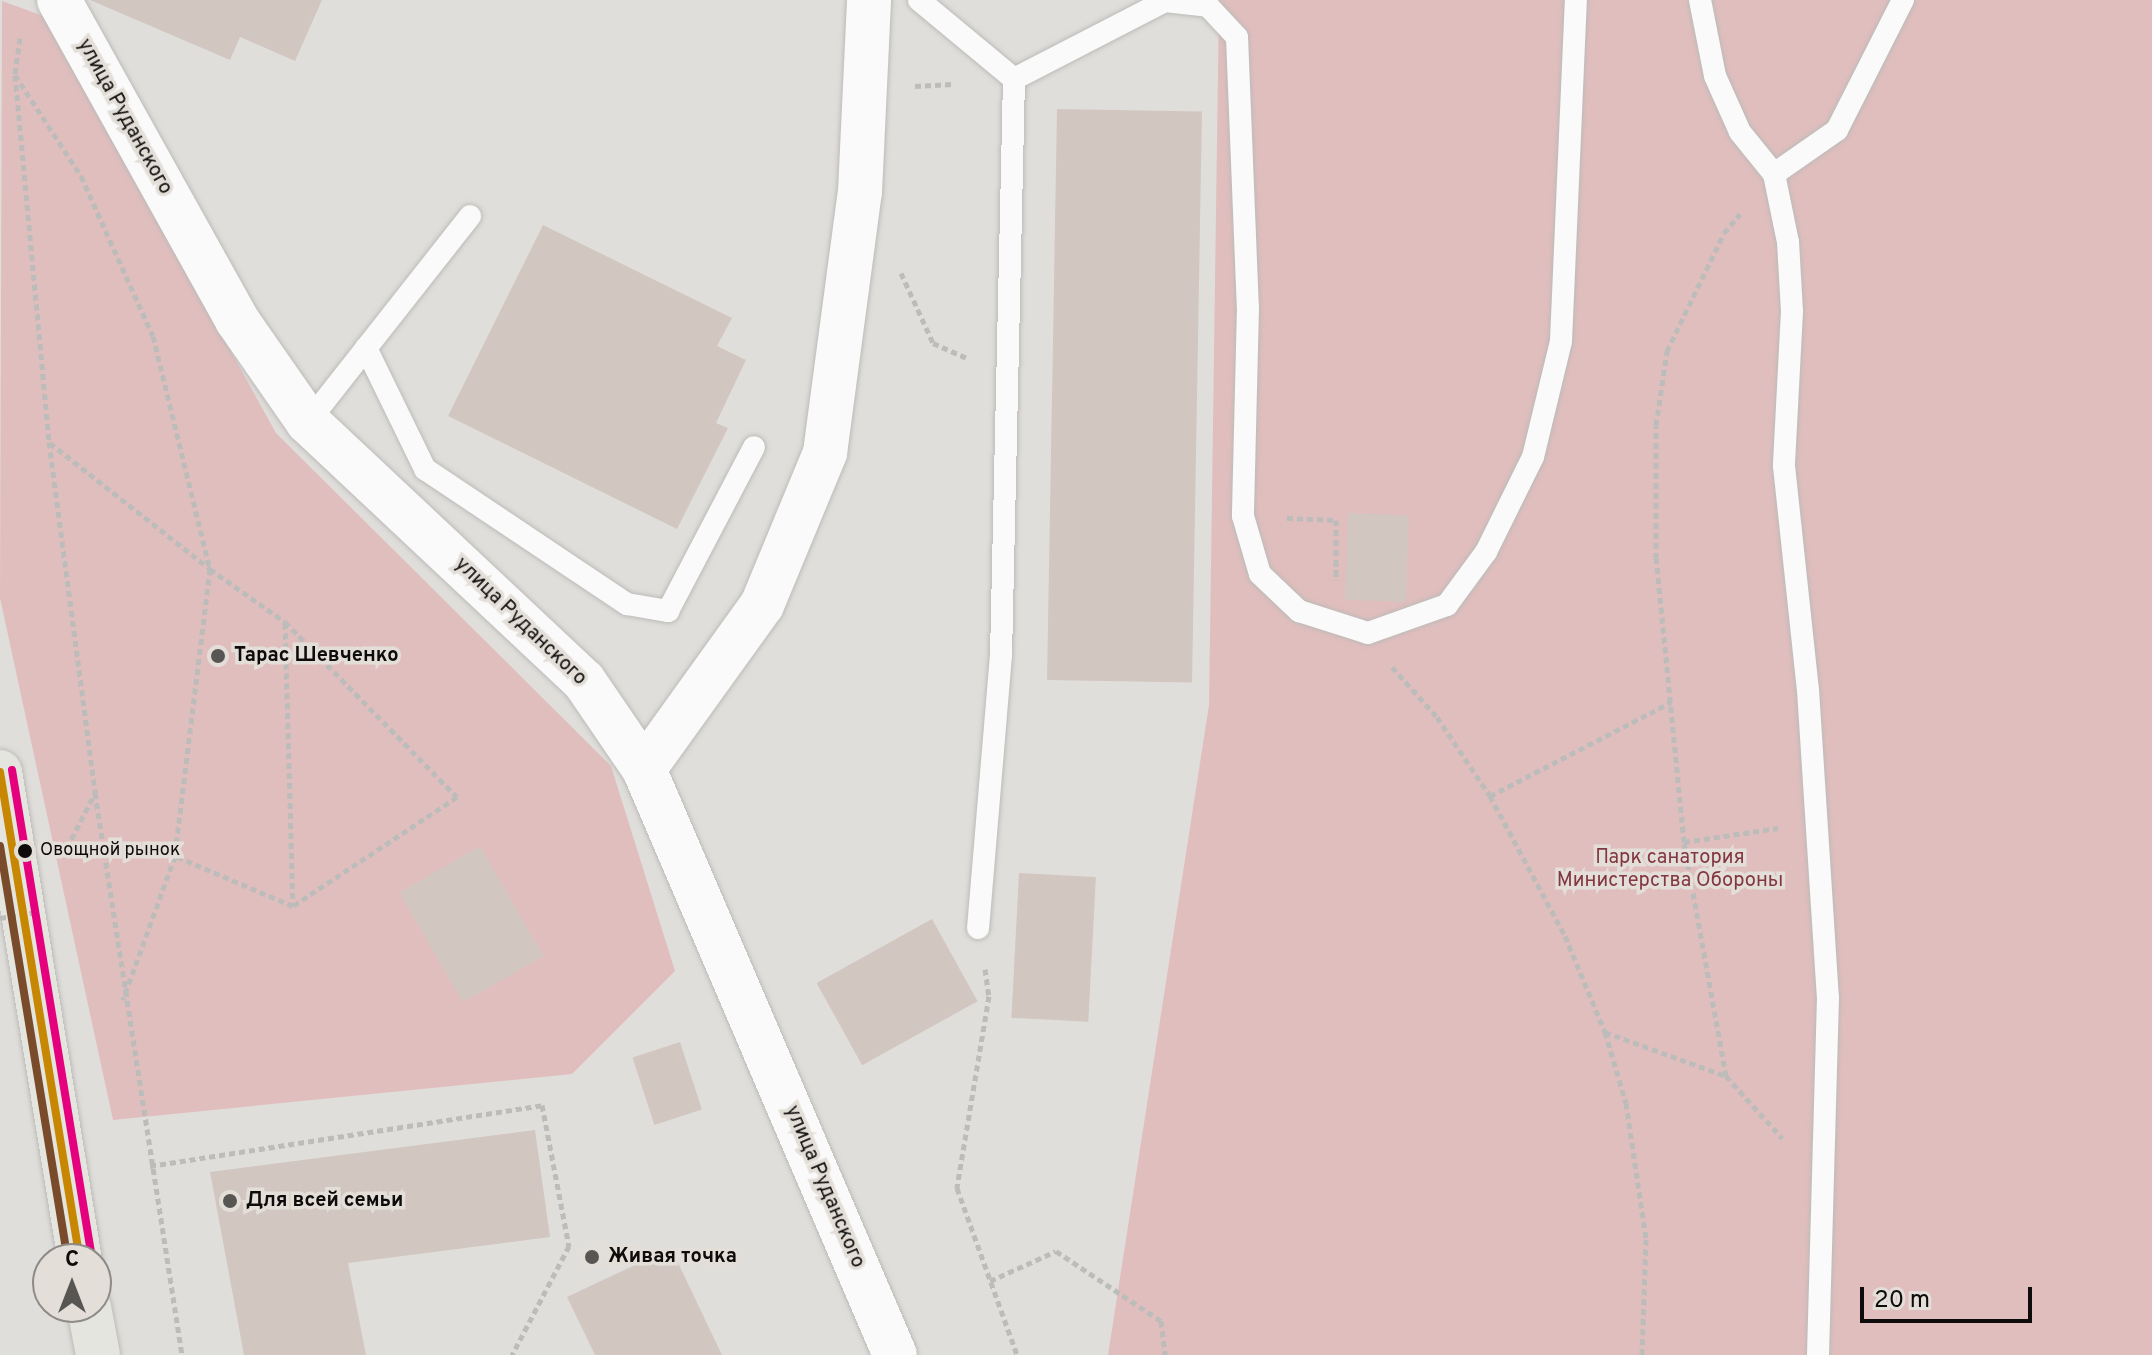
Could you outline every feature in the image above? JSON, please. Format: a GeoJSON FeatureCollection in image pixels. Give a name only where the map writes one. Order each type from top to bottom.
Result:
{"type":"FeatureCollection","features":[{"type":"Feature","properties":{"kind":"main road"},"geometry":{"type":"LineString","coordinates":[[0,772],[77,1243]]}},
{"type":"Feature","properties":{"kind":"main road"},"geometry":{"type":"LineString","coordinates":[[92,1323],[98,1355]]}},
{"type":"Feature","properties":{"kind":"street","name":"улица Руданского"},"geometry":{"type":"LineString","coordinates":[[59,0],[237,320],[308,422],[584,681],[644,769],[895,1355]]}},
{"type":"Feature","properties":{"kind":"street"},"geometry":{"type":"LineString","coordinates":[[644,769],[762,605],[825,453],[852,253],[869,0]]}},
{"type":"Feature","properties":{"kind":"lane"},"geometry":{"type":"LineString","coordinates":[[919,0],[1014,79]]}},
{"type":"Feature","properties":{"kind":"lane"},"geometry":{"type":"LineString","coordinates":[[1014,79],[1165,1],[1208,6],[1237,37],[1248,307],[1243,516],[1260,574],[1299,611],[1358,630],[1447,605],[1486,552],[1533,457],[1561,341],[1576,0]]}},
{"type":"Feature","properties":{"kind":"lane"},"geometry":{"type":"LineString","coordinates":[[1700,0],[1715,76],[1740,132],[1774,174],[1788,242],[1792,311],[1784,466],[1817,822],[1828,997],[1818,1355]]}},
{"type":"Feature","properties":{"kind":"lane"},"geometry":{"type":"LineString","coordinates":[[1774,174],[1837,130],[1903,0]]}},
{"type":"Feature","properties":{"kind":"lane"},"geometry":{"type":"LineString","coordinates":[[978,928],[1001,655],[1014,79]]}},
{"type":"Feature","properties":{"kind":"lane"},"geometry":{"type":"LineString","coordinates":[[308,422],[470,216]]}},
{"type":"Feature","properties":{"kind":"lane"},"geometry":{"type":"LineString","coordinates":[[366,348],[425,469],[627,604],[668,611],[754,447]]}},
{"type":"Feature","properties":{"kind":"path"},"geometry":{"type":"LineString","coordinates":[[21,30],[15,75],[49,442],[122,1001],[182,1355]]}},
{"type":"Feature","properties":{"kind":"path"},"geometry":{"type":"LineString","coordinates":[[15,75],[81,176],[153,336],[210,569],[175,856],[122,1001]]}},
{"type":"Feature","properties":{"kind":"path"},"geometry":{"type":"LineString","coordinates":[[865,90],[1014,79]]}},
{"type":"Feature","properties":{"kind":"path"},"geometry":{"type":"LineString","coordinates":[[1726,1076],[1684,842],[1656,558],[1656,425],[1667,351],[1724,233],[1774,174]]}},
{"type":"Feature","properties":{"kind":"path"},"geometry":{"type":"LineString","coordinates":[[852,253],[905,275],[933,343],[1007,376]]}},
{"type":"Feature","properties":{"kind":"path"},"geometry":{"type":"LineString","coordinates":[[49,442],[210,569],[285,622],[457,797],[293,906]]}},
{"type":"Feature","properties":{"kind":"path"},"geometry":{"type":"LineString","coordinates":[[1243,516],[1336,520],[1336,595],[1358,630],[1437,717],[1490,796],[1565,936],[1605,1032],[1626,1103],[1646,1239],[1642,1355]]}},
{"type":"Feature","properties":{"kind":"path"},"geometry":{"type":"LineString","coordinates":[[285,622],[293,906]]}},
{"type":"Feature","properties":{"kind":"path"},"geometry":{"type":"LineString","coordinates":[[1490,796],[1671,702]]}},
{"type":"Feature","properties":{"kind":"path"},"geometry":{"type":"LineString","coordinates":[[60,859],[95,793]]}},
{"type":"Feature","properties":{"kind":"path"},"geometry":{"type":"LineString","coordinates":[[1684,842],[1817,822]]}},
{"type":"Feature","properties":{"kind":"path"},"geometry":{"type":"LineString","coordinates":[[175,856],[293,906]]}},
{"type":"Feature","properties":{"kind":"path"},"geometry":{"type":"LineString","coordinates":[[0,918],[33,913],[40,899]]}},
{"type":"Feature","properties":{"kind":"path"},"geometry":{"type":"LineString","coordinates":[[978,928],[989,996],[957,1188],[1017,1355]]}},
{"type":"Feature","properties":{"kind":"path"},"geometry":{"type":"LineString","coordinates":[[1605,1032],[1726,1076],[1824,1188]]}},
{"type":"Feature","properties":{"kind":"path"},"geometry":{"type":"LineString","coordinates":[[150,1166],[542,1105],[569,1246],[512,1355]]}},
{"type":"Feature","properties":{"kind":"path"},"geometry":{"type":"LineString","coordinates":[[990,1281],[1056,1251],[1161,1321],[1165,1355]]}},
{"type":"Feature","properties":{"kind":"green space","name":"Парк санатория Министерства Обороны"},"geometry":{"type":"Polygon","coordinates":[[[1219,0],[2152,0],[2152,1355],[1108,1355],[1209,705],[1219,0]]]}},
{"type":"Feature","properties":{"kind":"green space"},"geometry":{"type":"Polygon","coordinates":[[[2,1],[46,17],[276,433],[611,766],[675,971],[572,1074],[113,1120],[0,598],[2,1]]]}},
{"type":"Feature","properties":{"kind":"building"},"geometry":{"type":"Polygon","coordinates":[[[90,0],[322,0],[295,61],[240,37],[230,60],[90,0]]]}},
{"type":"Feature","properties":{"kind":"building"},"geometry":{"type":"Polygon","coordinates":[[[1057,109],[1202,112],[1192,682],[1047,680],[1057,109]]]}},
{"type":"Feature","properties":{"kind":"building"},"geometry":{"type":"Polygon","coordinates":[[[543,225],[732,318],[717,346],[746,360],[716,423],[728,428],[677,529],[448,416],[543,225]]]}},
{"type":"Feature","properties":{"kind":"building"},"geometry":{"type":"Polygon","coordinates":[[[1348,513],[1409,515],[1406,602],[1345,600],[1348,513]]]}},
{"type":"Feature","properties":{"kind":"building"},"geometry":{"type":"Polygon","coordinates":[[[480,846],[544,956],[463,1002],[399,892],[480,846]]]}},
{"type":"Feature","properties":{"kind":"building"},"geometry":{"type":"Polygon","coordinates":[[[1019,873],[1096,877],[1088,1022],[1011,1018],[1019,873]]]}},
{"type":"Feature","properties":{"kind":"building"},"geometry":{"type":"Polygon","coordinates":[[[932,919],[978,1001],[862,1065],[817,983],[932,919]]]}},
{"type":"Feature","properties":{"kind":"building"},"geometry":{"type":"Polygon","coordinates":[[[680,1042],[702,1110],[654,1125],[632,1057],[680,1042]]]}},
{"type":"Feature","properties":{"kind":"building"},"geometry":{"type":"Polygon","coordinates":[[[535,1130],[550,1237],[348,1263],[366,1355],[244,1355],[210,1172],[535,1130]]]}},
{"type":"Feature","properties":{"kind":"building"},"geometry":{"type":"Polygon","coordinates":[[[671,1248],[722,1355],[595,1355],[567,1297],[671,1248]]]}},
{"type":"Feature","properties":{"kind":"transit line"},"geometry":{"type":"LineString","coordinates":[[12,770],[90,1243]]}},
{"type":"Feature","properties":{"kind":"transit line"},"geometry":{"type":"LineString","coordinates":[[0,772],[77,1243]]}},
{"type":"Feature","properties":{"kind":"transit line"},"geometry":{"type":"LineString","coordinates":[[0,846],[65,1243]]}},
{"type":"Feature","properties":{"kind":"place","name":"Тарас Шевченко"},"geometry":{"type":"Point","coordinates":[218,656]}},
{"type":"Feature","properties":{"kind":"place","name":"Овощной рынок"},"geometry":{"type":"Point","coordinates":[25,851]}},
{"type":"Feature","properties":{"kind":"place","name":"Для всей семьи"},"geometry":{"type":"Point","coordinates":[230,1201]}},
{"type":"Feature","properties":{"kind":"place","name":"Живая точка"},"geometry":{"type":"Point","coordinates":[592,1257]}}]}
